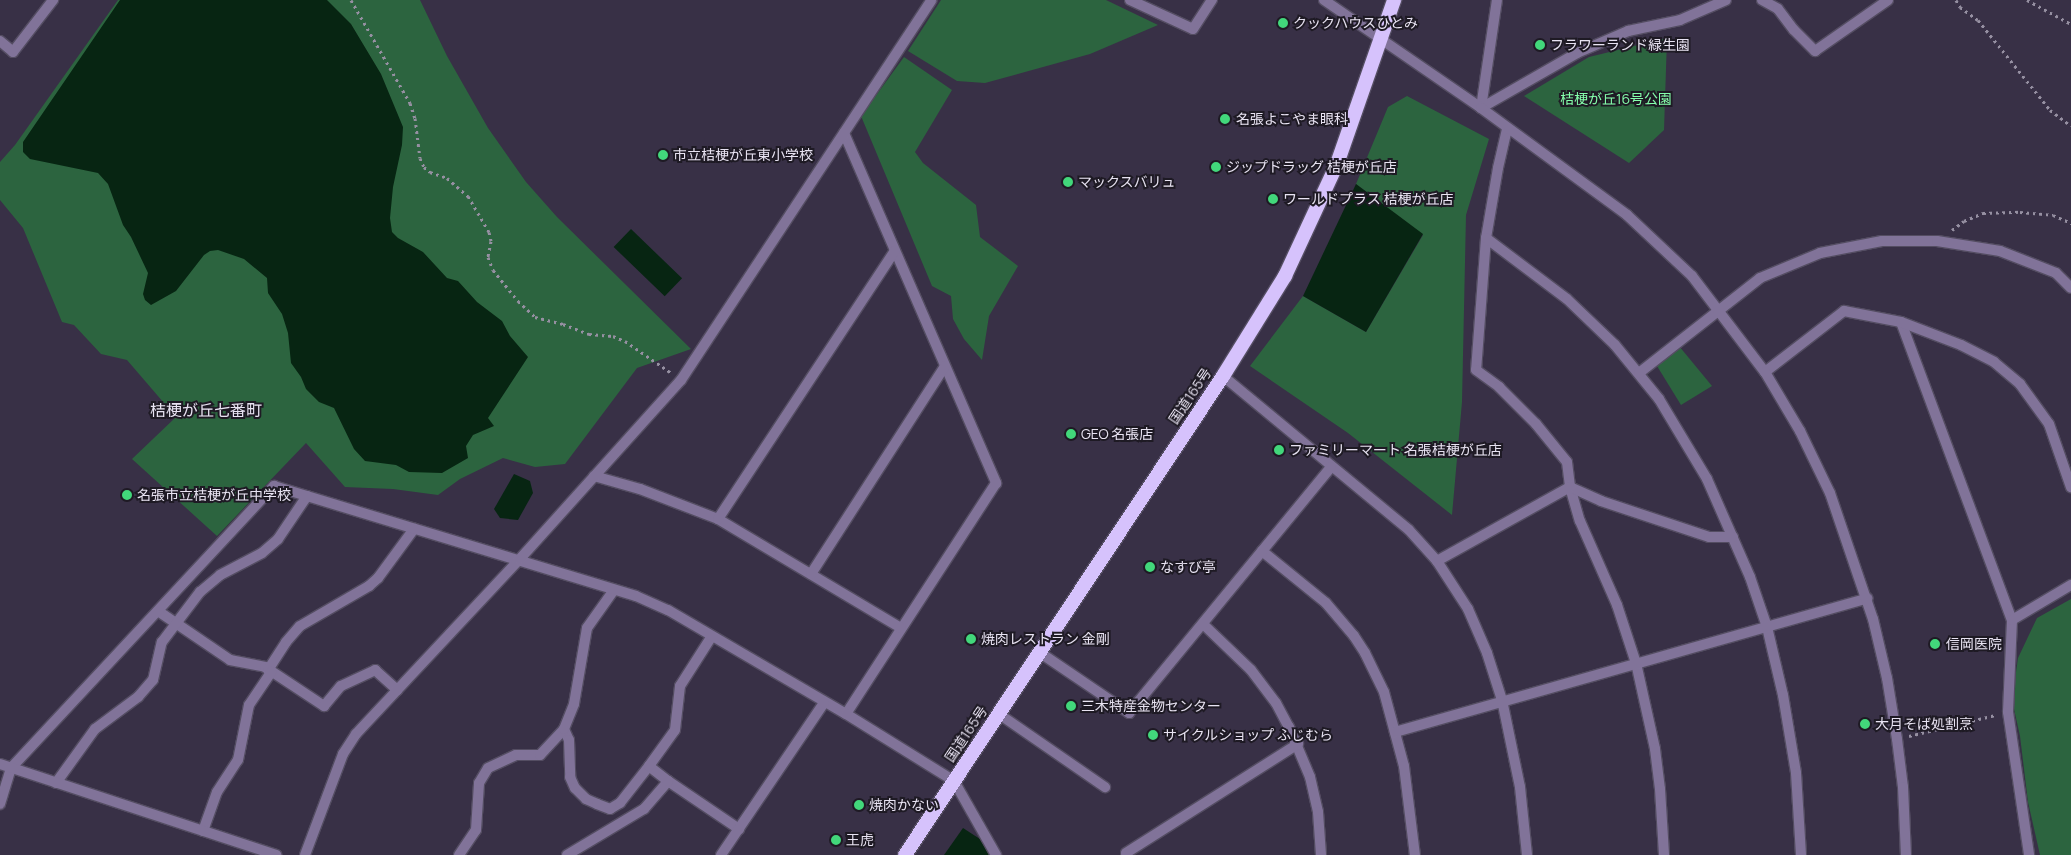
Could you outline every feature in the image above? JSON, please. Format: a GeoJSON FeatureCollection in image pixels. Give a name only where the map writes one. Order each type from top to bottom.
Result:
{"type":"FeatureCollection","features":[{"type":"Feature","properties":{"kind":"highway","name":"国道165号"},"geometry":{"type":"LineString","coordinates":[[905,855],[1223,376],[1285,276],[1337,164],[1382,40],[1394,0]]}},
{"type":"Feature","properties":{"kind":"street"},"geometry":{"type":"LineString","coordinates":[[0,41],[13,52],[53,0]]}},
{"type":"Feature","properties":{"kind":"street"},"geometry":{"type":"LineString","coordinates":[[305,855],[343,754],[356,734],[519,560],[681,380],[932,0]]}},
{"type":"Feature","properties":{"kind":"street"},"geometry":{"type":"LineString","coordinates":[[1130,0],[1193,29],[1212,0]]}},
{"type":"Feature","properties":{"kind":"street"},"geometry":{"type":"LineString","coordinates":[[1324,0],[1481,108],[1507,129],[1572,173],[1627,215],[1692,276],[1720,310],[1765,372],[1800,431],[1830,493],[1866,598],[1886,678],[1897,739],[1903,787],[1906,855]]}},
{"type":"Feature","properties":{"kind":"street"},"geometry":{"type":"LineString","coordinates":[[1481,108],[1497,0]]}},
{"type":"Feature","properties":{"kind":"street"},"geometry":{"type":"LineString","coordinates":[[1481,108],[1577,53],[1628,32],[1680,20],[1726,0]]}},
{"type":"Feature","properties":{"kind":"street"},"geometry":{"type":"LineString","coordinates":[[1762,0],[1778,9],[1794,30],[1815,51],[1888,0]]}},
{"type":"Feature","properties":{"kind":"street"},"geometry":{"type":"LineString","coordinates":[[1507,129],[1486,238],[1476,370],[1499,387],[1536,424],[1567,462],[1570,487],[1580,521],[1617,605],[1636,663],[1655,748],[1660,789],[1664,855]]}},
{"type":"Feature","properties":{"kind":"street"},"geometry":{"type":"LineString","coordinates":[[844,133],[996,483],[846,714]]}},
{"type":"Feature","properties":{"kind":"street"},"geometry":{"type":"LineString","coordinates":[[1486,238],[1596,325],[1639,373],[1659,399],[1707,478],[1750,577],[1767,627],[1783,695],[1796,773],[1801,855]]}},
{"type":"Feature","properties":{"kind":"street"},"geometry":{"type":"LineString","coordinates":[[1639,373],[1760,278],[1820,253],[1882,241],[1937,241],[2000,250],[2056,273],[2071,288]]}},
{"type":"Feature","properties":{"kind":"street"},"geometry":{"type":"LineString","coordinates":[[718,520],[895,250]]}},
{"type":"Feature","properties":{"kind":"street"},"geometry":{"type":"LineString","coordinates":[[1765,372],[1844,311],[1901,322],[1969,349],[1994,362],[2020,384],[2049,424],[2071,487]]}},
{"type":"Feature","properties":{"kind":"street"},"geometry":{"type":"LineString","coordinates":[[1901,322],[2012,620],[2008,712],[2030,855]]}},
{"type":"Feature","properties":{"kind":"street"},"geometry":{"type":"LineString","coordinates":[[811,574],[945,366]]}},
{"type":"Feature","properties":{"kind":"street"},"geometry":{"type":"LineString","coordinates":[[1223,376],[1409,530],[1437,561],[1468,609],[1479,632],[1502,700],[1520,787],[1527,855]]}},
{"type":"Feature","properties":{"kind":"street"},"geometry":{"type":"LineString","coordinates":[[1040,652],[1129,713],[1332,467]]}},
{"type":"Feature","properties":{"kind":"street"},"geometry":{"type":"LineString","coordinates":[[594,476],[640,489],[718,520],[901,628]]}},
{"type":"Feature","properties":{"kind":"street"},"geometry":{"type":"LineString","coordinates":[[0,804],[11,768],[274,486],[636,596],[668,610],[824,703],[846,714],[954,782],[996,855]]}},
{"type":"Feature","properties":{"kind":"street"},"geometry":{"type":"LineString","coordinates":[[1570,487],[1601,501],[1710,537],[1733,537]]}},
{"type":"Feature","properties":{"kind":"street"},"geometry":{"type":"LineString","coordinates":[[1437,561],[1570,487]]}},
{"type":"Feature","properties":{"kind":"street"},"geometry":{"type":"LineString","coordinates":[[56,783],[95,729],[138,697],[153,680],[162,642],[200,592],[210,582],[262,553],[278,539],[307,496]]}},
{"type":"Feature","properties":{"kind":"street"},"geometry":{"type":"LineString","coordinates":[[203,831],[217,792],[238,760],[249,705],[286,642],[300,626],[370,586],[414,529]]}},
{"type":"Feature","properties":{"kind":"street"},"geometry":{"type":"LineString","coordinates":[[1262,551],[1326,603],[1354,636],[1384,692],[1410,798],[1415,855]]}},
{"type":"Feature","properties":{"kind":"street"},"geometry":{"type":"LineString","coordinates":[[2012,620],[2071,585]]}},
{"type":"Feature","properties":{"kind":"street"},"geometry":{"type":"LineString","coordinates":[[459,855],[476,830],[479,783],[488,768],[516,755],[540,755],[564,730],[574,704],[587,628],[614,590]]}},
{"type":"Feature","properties":{"kind":"street"},"geometry":{"type":"LineString","coordinates":[[1395,732],[1866,598]]}},
{"type":"Feature","properties":{"kind":"street"},"geometry":{"type":"LineString","coordinates":[[158,611],[230,660],[255,663],[324,706],[341,686],[375,670],[397,690]]}},
{"type":"Feature","properties":{"kind":"street"},"geometry":{"type":"LineString","coordinates":[[1203,624],[1251,670],[1276,703],[1298,744],[1310,777],[1318,812],[1321,855]]}},
{"type":"Feature","properties":{"kind":"street"},"geometry":{"type":"LineString","coordinates":[[564,730],[570,748],[570,776],[575,788],[586,799],[610,809],[620,803],[675,730],[680,686],[712,636]]}},
{"type":"Feature","properties":{"kind":"street"},"geometry":{"type":"LineString","coordinates":[[721,855],[824,703]]}},
{"type":"Feature","properties":{"kind":"street"},"geometry":{"type":"LineString","coordinates":[[999,714],[1105,787]]}},
{"type":"Feature","properties":{"kind":"street"},"geometry":{"type":"LineString","coordinates":[[1127,855],[1126,853],[1298,744]]}},
{"type":"Feature","properties":{"kind":"street"},"geometry":{"type":"LineString","coordinates":[[0,764],[276,855]]}},
{"type":"Feature","properties":{"kind":"street"},"geometry":{"type":"LineString","coordinates":[[649,766],[739,829]]}},
{"type":"Feature","properties":{"kind":"street"},"geometry":{"type":"LineString","coordinates":[[567,855],[644,809],[668,781]]}},
{"type":"Feature","properties":{"kind":"path"},"geometry":{"type":"LineString","coordinates":[[351,0],[410,103],[415,118],[420,158],[424,167],[430,172],[447,178],[468,196],[489,232],[491,241],[488,257],[493,270],[518,301],[534,317],[563,324],[589,334],[612,336],[625,341],[681,380]]}},
{"type":"Feature","properties":{"kind":"path"},"geometry":{"type":"LineString","coordinates":[[1956,0],[1960,7],[1978,20],[2050,110],[2071,126]]}},
{"type":"Feature","properties":{"kind":"path"},"geometry":{"type":"LineString","coordinates":[[2027,0],[2034,6],[2071,24]]}},
{"type":"Feature","properties":{"kind":"path"},"geometry":{"type":"LineString","coordinates":[[1937,241],[1964,221],[1983,213],[2020,212],[2053,215],[2071,223]]}},
{"type":"Feature","properties":{"kind":"path"},"geometry":{"type":"LineString","coordinates":[[1897,739],[2008,712]]}},
{"type":"Feature","properties":{"kind":"green space"},"geometry":{"type":"Polygon","coordinates":[[[118,0],[420,0],[447,56],[488,128],[526,182],[557,217],[691,349],[637,368],[565,464],[535,467],[503,458],[460,479],[438,495],[393,489],[345,487],[306,443],[217,536],[132,459],[176,417],[127,360],[101,354],[74,325],[62,322],[23,228],[0,200],[0,162],[15,145],[118,0]]]}},
{"type":"Feature","properties":{"kind":"green space"},"geometry":{"type":"Polygon","coordinates":[[[941,0],[1106,0],[1158,25],[1090,54],[985,83],[957,81],[908,51],[941,0]]]}},
{"type":"Feature","properties":{"kind":"green space","name":"桔梗が丘16号公園"},"geometry":{"type":"Polygon","coordinates":[[[1667,38],[1664,130],[1629,163],[1524,96],[1589,57],[1667,38]]]}},
{"type":"Feature","properties":{"kind":"green space"},"geometry":{"type":"Polygon","coordinates":[[[904,57],[952,90],[915,152],[923,163],[976,205],[980,237],[1018,266],[989,316],[982,360],[964,339],[953,319],[951,296],[932,286],[861,116],[904,57]]]}},
{"type":"Feature","properties":{"kind":"green space"},"geometry":{"type":"Polygon","coordinates":[[[1407,96],[1489,139],[1466,215],[1462,402],[1452,515],[1348,433],[1250,366],[1303,296],[1366,332],[1423,235],[1356,184],[1388,107],[1407,96]]]}},
{"type":"Feature","properties":{"kind":"green space"},"geometry":{"type":"Polygon","coordinates":[[[1679,346],[1712,386],[1681,405],[1657,366],[1679,346]]]}},
{"type":"Feature","properties":{"kind":"green space"},"geometry":{"type":"Polygon","coordinates":[[[2071,599],[2071,855],[2040,855],[2028,802],[2020,736],[2012,700],[2018,658],[2037,618],[2071,599]]]}},
{"type":"Feature","properties":{"kind":"shaded area"},"geometry":{"type":"Polygon","coordinates":[[[120,0],[327,0],[351,24],[381,74],[403,127],[402,145],[393,187],[390,218],[392,232],[398,238],[423,252],[447,278],[458,281],[477,302],[502,321],[510,336],[528,357],[488,418],[494,426],[473,435],[466,446],[468,458],[442,473],[409,472],[396,465],[365,461],[354,449],[334,408],[319,402],[306,389],[301,377],[291,363],[288,333],[282,314],[268,293],[267,278],[244,259],[218,250],[210,251],[204,255],[176,291],[151,305],[145,300],[143,294],[148,273],[131,237],[123,225],[108,184],[98,173],[30,159],[23,152],[23,142],[120,0]]]}},
{"type":"Feature","properties":{"kind":"shaded area"},"geometry":{"type":"Polygon","coordinates":[[[1356,184],[1423,234],[1366,332],[1303,296],[1356,184]]]}},
{"type":"Feature","properties":{"kind":"shaded area"},"geometry":{"type":"Polygon","coordinates":[[[631,229],[682,278],[665,296],[614,247],[631,229]]]}},
{"type":"Feature","properties":{"kind":"shaded area"},"geometry":{"type":"Polygon","coordinates":[[[514,474],[530,481],[533,493],[518,520],[500,518],[494,509],[514,474]]]}},
{"type":"Feature","properties":{"kind":"shaded area"},"geometry":{"type":"Polygon","coordinates":[[[963,828],[983,841],[989,855],[944,855],[963,828]]]}},
{"type":"Feature","properties":{"kind":"place","name":"クックハウスひとみ"},"geometry":{"type":"Point","coordinates":[1283,23]}},
{"type":"Feature","properties":{"kind":"place","name":"フラワーランド緑生園"},"geometry":{"type":"Point","coordinates":[1540,45]}},
{"type":"Feature","properties":{"kind":"place","name":"名張よこやま眼科"},"geometry":{"type":"Point","coordinates":[1225,119]}},
{"type":"Feature","properties":{"kind":"place","name":"市立桔梗が丘東小学校"},"geometry":{"type":"Point","coordinates":[663,155]}},
{"type":"Feature","properties":{"kind":"place","name":"ジップドラッグ 桔梗が丘店"},"geometry":{"type":"Point","coordinates":[1216,167]}},
{"type":"Feature","properties":{"kind":"place","name":"マックスバリュ"},"geometry":{"type":"Point","coordinates":[1068,182]}},
{"type":"Feature","properties":{"kind":"place","name":"ワールドプラス 桔梗が丘店"},"geometry":{"type":"Point","coordinates":[1273,199]}},
{"type":"Feature","properties":{"kind":"place","name":"GEO 名張店"},"geometry":{"type":"Point","coordinates":[1071,434]}},
{"type":"Feature","properties":{"kind":"place","name":"ファミリーマート 名張桔梗が丘店"},"geometry":{"type":"Point","coordinates":[1279,450]}},
{"type":"Feature","properties":{"kind":"place","name":"名張市立桔梗が丘中学校"},"geometry":{"type":"Point","coordinates":[127,495]}},
{"type":"Feature","properties":{"kind":"place","name":"なすび亭"},"geometry":{"type":"Point","coordinates":[1150,567]}},
{"type":"Feature","properties":{"kind":"place","name":"焼肉レストラン 金剛"},"geometry":{"type":"Point","coordinates":[971,639]}},
{"type":"Feature","properties":{"kind":"place","name":"信岡医院"},"geometry":{"type":"Point","coordinates":[1935,644]}},
{"type":"Feature","properties":{"kind":"place","name":"三木特産金物センター"},"geometry":{"type":"Point","coordinates":[1071,706]}},
{"type":"Feature","properties":{"kind":"place","name":"大月そば処割烹"},"geometry":{"type":"Point","coordinates":[1865,724]}},
{"type":"Feature","properties":{"kind":"place","name":"サイクルショップ ふじむら"},"geometry":{"type":"Point","coordinates":[1153,735]}},
{"type":"Feature","properties":{"kind":"place","name":"焼肉かない"},"geometry":{"type":"Point","coordinates":[859,805]}},
{"type":"Feature","properties":{"kind":"place","name":"王虎"},"geometry":{"type":"Point","coordinates":[836,840]}},
{"type":"Feature","properties":{"kind":"district","name":"桔梗が丘七番町"},"geometry":{"type":"Point","coordinates":[206,410]}}]}
